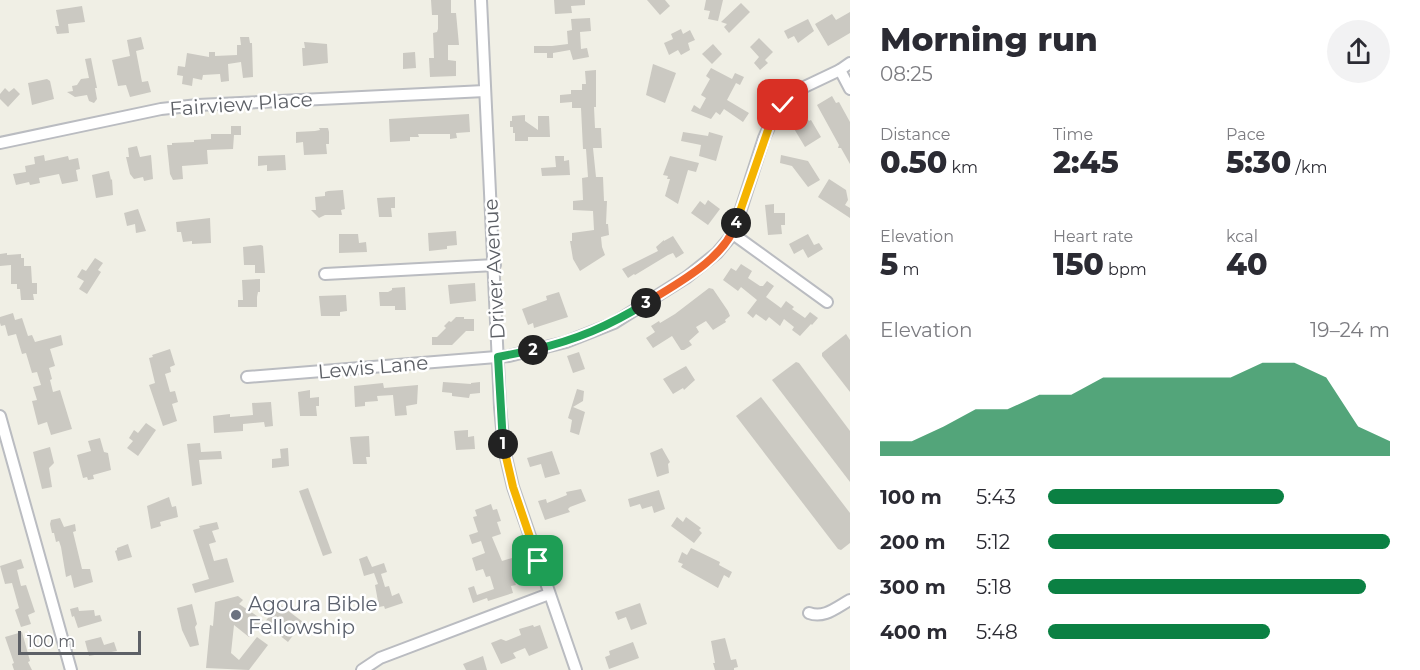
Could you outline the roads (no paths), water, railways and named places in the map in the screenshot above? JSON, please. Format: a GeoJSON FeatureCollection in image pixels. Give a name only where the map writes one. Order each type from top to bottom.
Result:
{"type":"FeatureCollection","features":[{"type":"Feature","properties":{"kind":"street","name":"Driver Avenue"},"geometry":{"type":"LineString","coordinates":[[481,0],[502,435],[508,470],[576,670]]}},
{"type":"Feature","properties":{"kind":"street"},"geometry":{"type":"LineString","coordinates":[[827,302],[733,234],[764,138],[774,116],[800,89],[850,63]]}},
{"type":"Feature","properties":{"kind":"street"},"geometry":{"type":"LineString","coordinates":[[840,70],[850,88]]}},
{"type":"Feature","properties":{"kind":"street","name":"Fairview Place"},"geometry":{"type":"LineString","coordinates":[[0,143],[161,109],[198,105],[485,91]]}},
{"type":"Feature","properties":{"kind":"street","name":"Lewis Lane"},"geometry":{"type":"LineString","coordinates":[[247,377],[498,357],[566,342],[614,322],[698,269],[717,253],[733,234]]}},
{"type":"Feature","properties":{"kind":"street"},"geometry":{"type":"LineString","coordinates":[[325,274],[495,265]]}},
{"type":"Feature","properties":{"kind":"street"},"geometry":{"type":"LineString","coordinates":[[0,416],[71,670]]}},
{"type":"Feature","properties":{"kind":"street"},"geometry":{"type":"LineString","coordinates":[[362,670],[380,658],[549,594]]}},
{"type":"Feature","properties":{"kind":"street"},"geometry":{"type":"LineString","coordinates":[[810,614],[824,615],[850,600]]}},
{"type":"Feature","properties":{"kind":"place","name":"Agoura Bible Fellowship"},"geometry":{"type":"Point","coordinates":[236,615]}}]}
